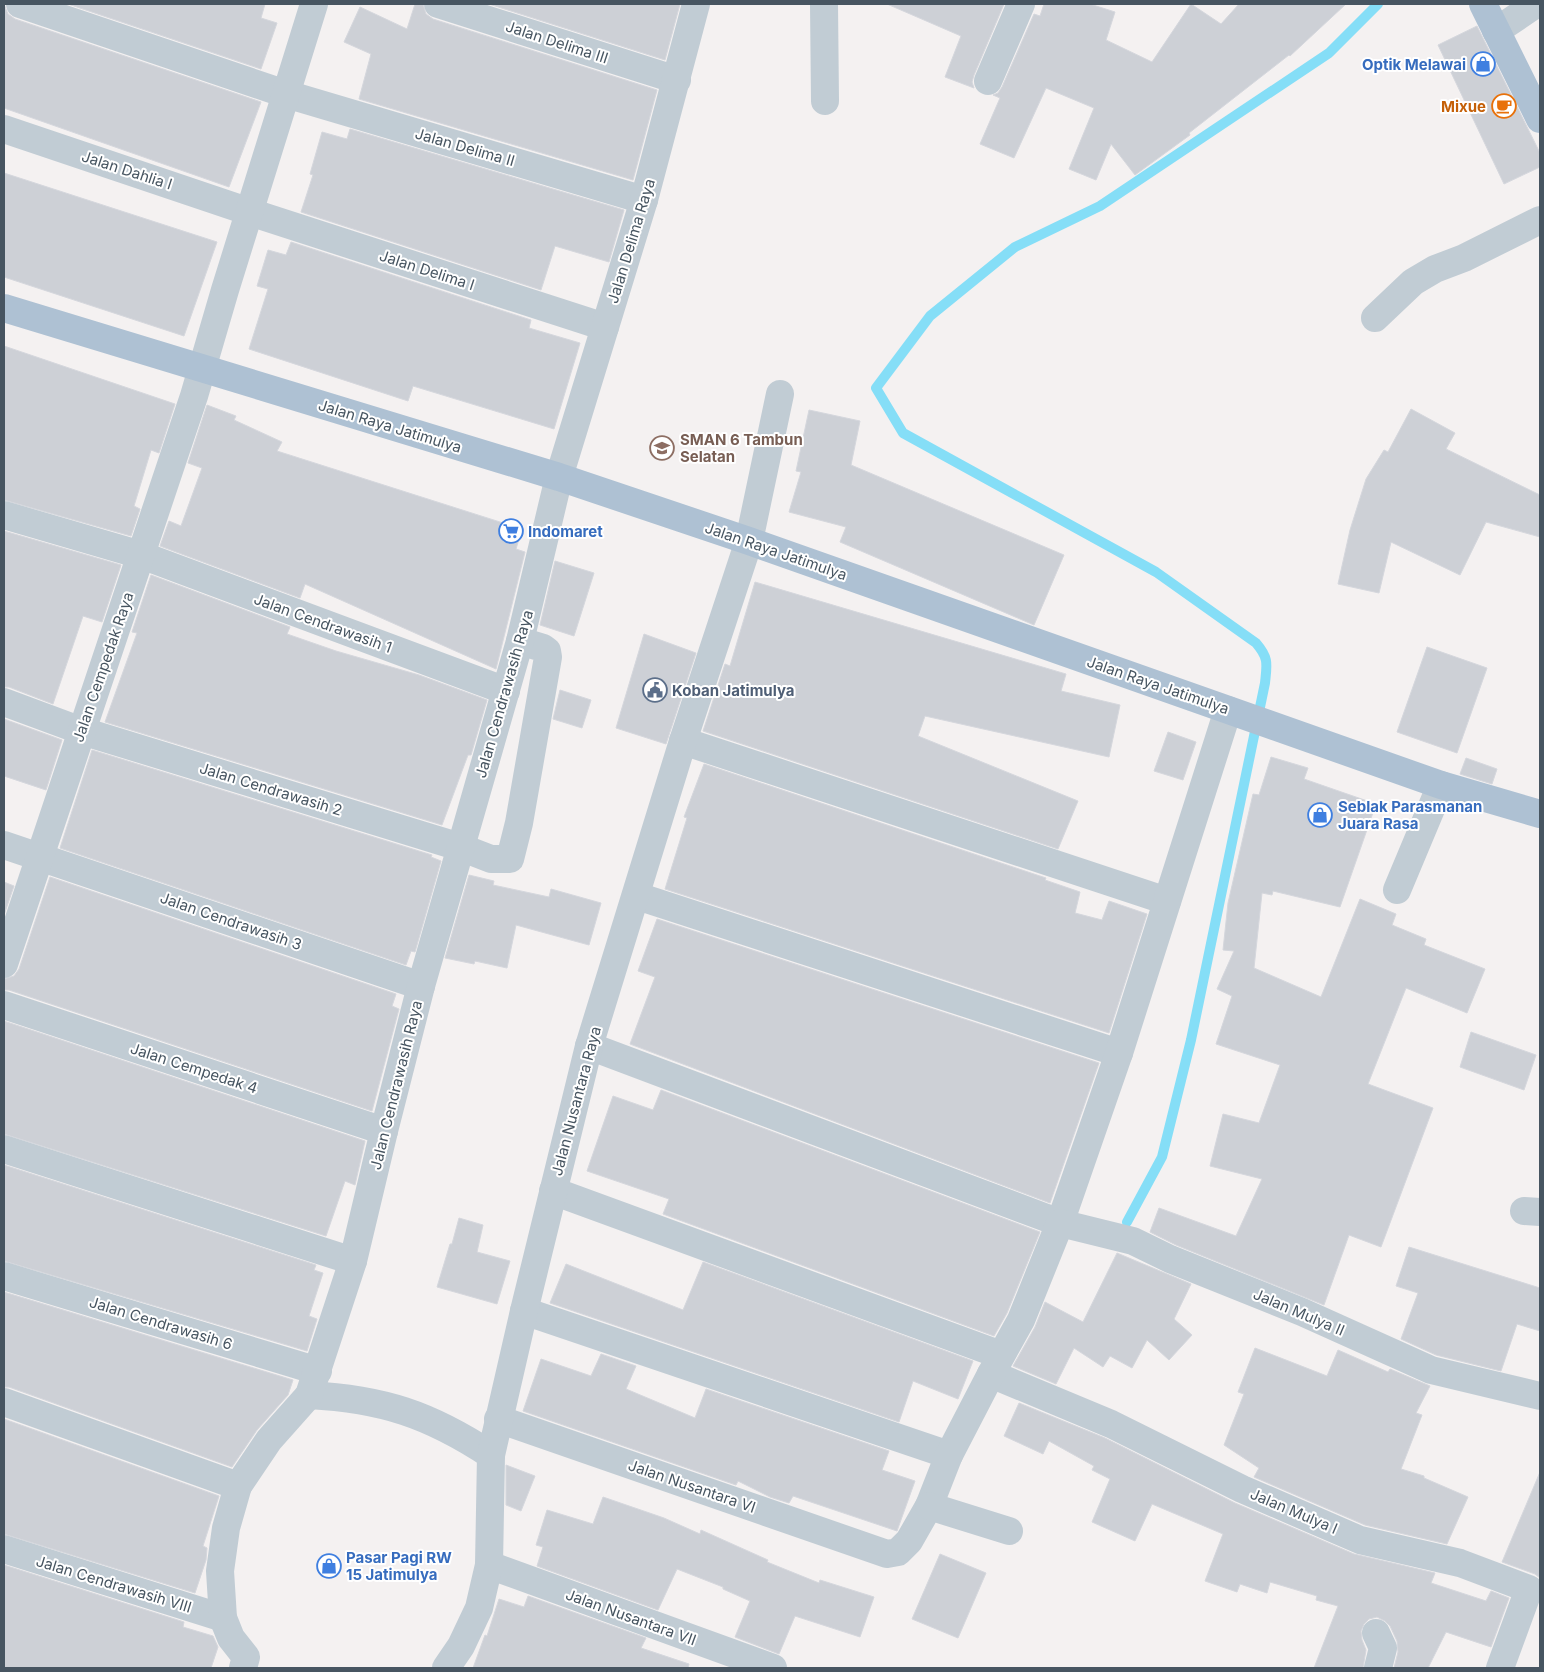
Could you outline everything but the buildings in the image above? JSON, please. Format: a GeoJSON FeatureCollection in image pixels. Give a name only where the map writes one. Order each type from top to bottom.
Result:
{"type":"FeatureCollection","features":[{"type":"Feature","properties":{"kind":"main road"},"geometry":{"type":"LineString","coordinates":[[1483,4],[1540,117]]}},
{"type":"Feature","properties":{"kind":"main road","name":"Jalan Raya Jatimulya"},"geometry":{"type":"LineString","coordinates":[[4,308],[559,477],[749,541],[1441,785],[1540,814]]}},
{"type":"Feature","properties":{"kind":"street","name":"Jalan Delima II"},"geometry":{"type":"LineString","coordinates":[[20,4],[286,94],[644,200]]}},
{"type":"Feature","properties":{"kind":"street","name":"Jalan Cempedak Raya"},"geometry":{"type":"LineString","coordinates":[[4,964],[203,370],[225,290],[314,4]]}},
{"type":"Feature","properties":{"kind":"street","name":"Jalan Delima III"},"geometry":{"type":"LineString","coordinates":[[438,4],[677,80]]}},
{"type":"Feature","properties":{"kind":"street","name":"Jalan Delima Raya"},"geometry":{"type":"LineString","coordinates":[[559,477],[644,200],[696,4]]}},
{"type":"Feature","properties":{"kind":"street"},"geometry":{"type":"LineString","coordinates":[[824,4],[825,101]]}},
{"type":"Feature","properties":{"kind":"street"},"geometry":{"type":"LineString","coordinates":[[988,81],[1021,4]]}},
{"type":"Feature","properties":{"kind":"street"},"geometry":{"type":"LineString","coordinates":[[1496,32],[1536,4]]}},
{"type":"Feature","properties":{"kind":"street","name":"Jalan Dahlia I"},"geometry":{"type":"LineString","coordinates":[[4,129],[250,211]]}},
{"type":"Feature","properties":{"kind":"street","name":"Jalan Delima I"},"geometry":{"type":"LineString","coordinates":[[250,211],[605,328]]}},
{"type":"Feature","properties":{"kind":"street"},"geometry":{"type":"LineString","coordinates":[[1375,318],[1413,282],[1540,220]]}},
{"type":"Feature","properties":{"kind":"street","name":"Jalan Nusantara Raya"},"geometry":{"type":"LineString","coordinates":[[446,1668],[461,1646],[479,1608],[489,1565],[491,1455],[498,1419],[589,1046],[637,896],[683,740],[749,541],[780,394]]}},
{"type":"Feature","properties":{"kind":"street","name":"Jalan Cendrawasih Raya"},"geometry":{"type":"LineString","coordinates":[[250,1664],[231,1638],[223,1618],[220,1571],[226,1528],[238,1486],[313,1383],[353,1261],[421,986],[520,641],[559,477]]}},
{"type":"Feature","properties":{"kind":"street","name":"Jalan Cendrawasih 1"},"geometry":{"type":"LineString","coordinates":[[4,515],[141,555],[506,691]]}},
{"type":"Feature","properties":{"kind":"street","name":"Jalan Cendrawasih 2"},"geometry":{"type":"LineString","coordinates":[[4,702],[82,730],[460,847],[491,859],[510,859],[519,822],[548,657],[548,651],[543,648],[520,641]]}},
{"type":"Feature","properties":{"kind":"street"},"geometry":{"type":"LineString","coordinates":[[1009,1531],[929,1506],[949,1455],[1021,1320],[1060,1223],[1119,1053],[1167,901],[1234,712]]}},
{"type":"Feature","properties":{"kind":"street"},"geometry":{"type":"LineString","coordinates":[[683,740],[1167,901]]}},
{"type":"Feature","properties":{"kind":"street"},"geometry":{"type":"LineString","coordinates":[[1398,890],[1441,785]]}},
{"type":"Feature","properties":{"kind":"street","name":"Jalan Cendrawasih 3"},"geometry":{"type":"LineString","coordinates":[[4,845],[421,986]]}},
{"type":"Feature","properties":{"kind":"street"},"geometry":{"type":"LineString","coordinates":[[637,896],[1119,1053]]}},
{"type":"Feature","properties":{"kind":"street","name":"Jalan Cempedak 4"},"geometry":{"type":"LineString","coordinates":[[4,1004],[384,1131]]}},
{"type":"Feature","properties":{"kind":"street","name":"Jalan Mulya II"},"geometry":{"type":"LineString","coordinates":[[589,1046],[1060,1223],[1133,1241],[1170,1260],[1302,1312],[1431,1370],[1540,1396]]}},
{"type":"Feature","properties":{"kind":"street"},"geometry":{"type":"LineString","coordinates":[[4,1149],[353,1261]]}},
{"type":"Feature","properties":{"kind":"street"},"geometry":{"type":"LineString","coordinates":[[553,1191],[996,1365]]}},
{"type":"Feature","properties":{"kind":"street","name":"Jalan Cendrawasih 6"},"geometry":{"type":"LineString","coordinates":[[4,1276],[313,1383],[341,1397],[373,1402],[435,1422],[491,1455]]}},
{"type":"Feature","properties":{"kind":"street"},"geometry":{"type":"LineString","coordinates":[[524,1311],[949,1455]]}},
{"type":"Feature","properties":{"kind":"street","name":"Jalan Mulya I"},"geometry":{"type":"LineString","coordinates":[[996,1365],[1242,1489],[1360,1540],[1460,1564],[1529,1589],[1500,1668]]}},
{"type":"Feature","properties":{"kind":"street"},"geometry":{"type":"LineString","coordinates":[[4,1402],[238,1486]]}},
{"type":"Feature","properties":{"kind":"street","name":"Jalan Nusantara VI"},"geometry":{"type":"LineString","coordinates":[[498,1419],[887,1554],[898,1552],[909,1541],[929,1506]]}},
{"type":"Feature","properties":{"kind":"street","name":"Jalan Cendrawasih VIII"},"geometry":{"type":"LineString","coordinates":[[4,1549],[223,1618]]}},
{"type":"Feature","properties":{"kind":"street","name":"Jalan Nusantara VII"},"geometry":{"type":"LineString","coordinates":[[489,1565],[773,1668]]}},
{"type":"Feature","properties":{"kind":"street"},"geometry":{"type":"LineString","coordinates":[[1376,1633],[1383,1648],[1378,1668]]}},
{"type":"Feature","properties":{"kind":"waterway"},"geometry":{"type":"LineString","coordinates":[[1127,1222],[1162,1157],[1191,1040],[1265,683],[1265,657],[1256,643],[1156,572],[903,433],[876,388],[930,316],[1015,247],[1100,206],[1329,53],[1378,4]]}},
{"type":"Feature","properties":{"kind":"place","name":"Optik Melawai"},"geometry":{"type":"Point","coordinates":[1483,64]}},
{"type":"Feature","properties":{"kind":"place","name":"Mixue"},"geometry":{"type":"Point","coordinates":[1504,106]}},
{"type":"Feature","properties":{"kind":"place","name":"SMAN 6 Tambun Selatan"},"geometry":{"type":"Point","coordinates":[662,448]}},
{"type":"Feature","properties":{"kind":"place","name":"Indomaret"},"geometry":{"type":"Point","coordinates":[511,531]}},
{"type":"Feature","properties":{"kind":"place","name":"Koban Jatimulya"},"geometry":{"type":"Point","coordinates":[655,690]}},
{"type":"Feature","properties":{"kind":"place","name":"Seblak Parasmanan Juara Rasa"},"geometry":{"type":"Point","coordinates":[1320,815]}},
{"type":"Feature","properties":{"kind":"place","name":"Pasar Pagi RW 15 Jatimulya"},"geometry":{"type":"Point","coordinates":[329,1566]}}]}
